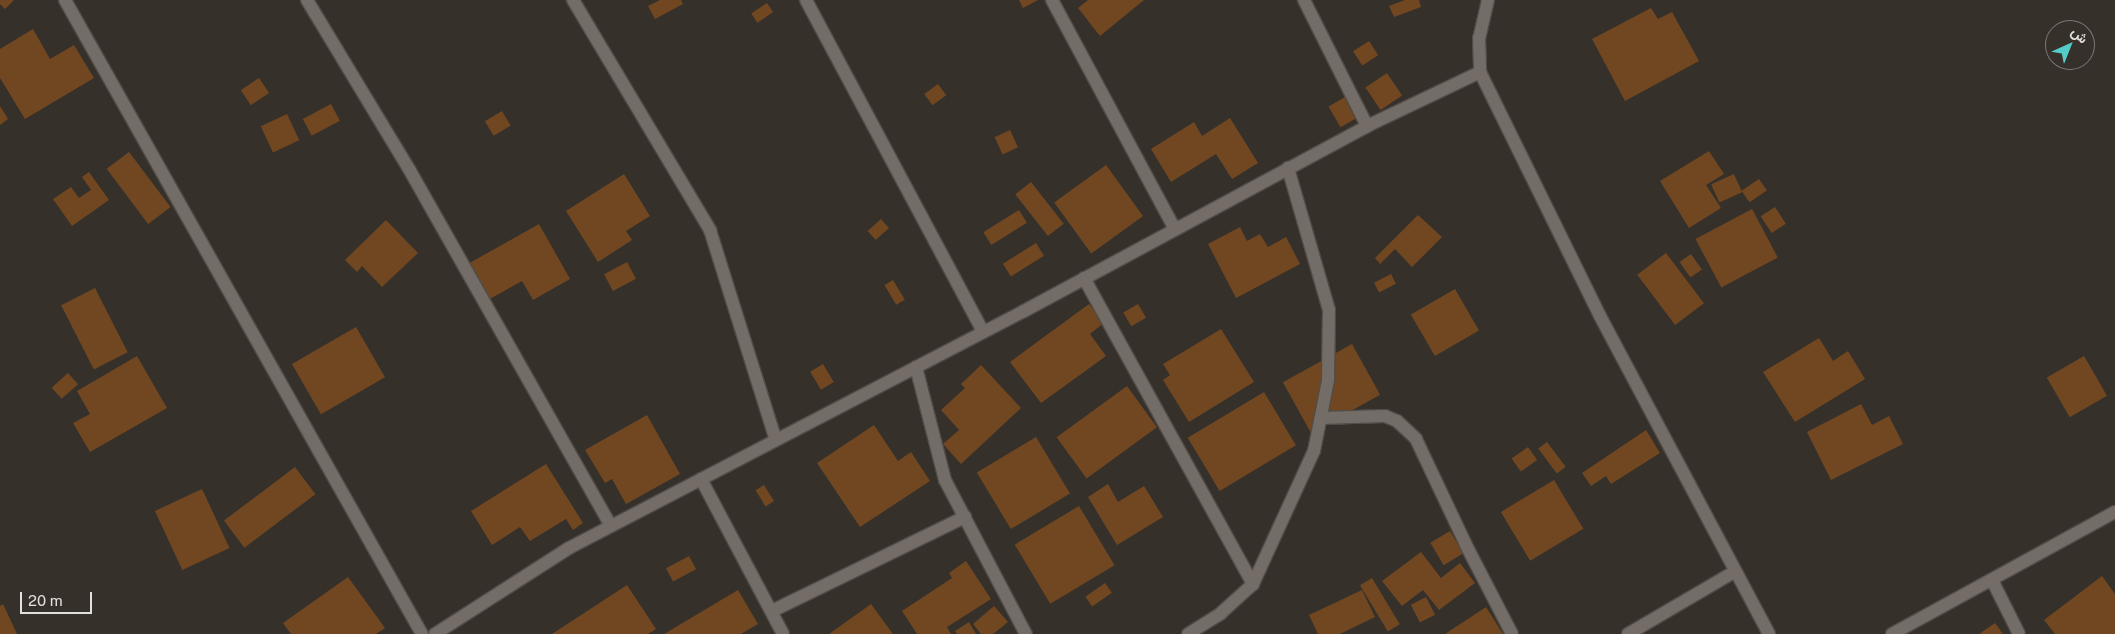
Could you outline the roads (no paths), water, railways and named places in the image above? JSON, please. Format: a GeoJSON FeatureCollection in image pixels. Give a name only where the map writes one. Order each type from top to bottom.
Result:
{"type":"FeatureCollection","features":[{"type":"Feature","properties":{"kind":"street"},"geometry":{"type":"LineString","coordinates":[[66,0],[422,634]]}},
{"type":"Feature","properties":{"kind":"street"},"geometry":{"type":"LineString","coordinates":[[307,0],[409,169],[611,526]]}},
{"type":"Feature","properties":{"kind":"street"},"geometry":{"type":"LineString","coordinates":[[573,0],[710,230],[776,440]]}},
{"type":"Feature","properties":{"kind":"street"},"geometry":{"type":"LineString","coordinates":[[806,0],[983,332]]}},
{"type":"Feature","properties":{"kind":"street"},"geometry":{"type":"LineString","coordinates":[[1052,0],[1175,229]]}},
{"type":"Feature","properties":{"kind":"street"},"geometry":{"type":"LineString","coordinates":[[1304,0],[1367,126]]}},
{"type":"Feature","properties":{"kind":"street"},"geometry":{"type":"LineString","coordinates":[[1488,0],[1479,38],[1480,72],[1600,316],[1734,572],[1769,634]]}},
{"type":"Feature","properties":{"kind":"street"},"geometry":{"type":"LineString","coordinates":[[435,634],[569,548],[983,332],[1367,126],[1480,72]]}},
{"type":"Feature","properties":{"kind":"street"},"geometry":{"type":"LineString","coordinates":[[1188,634],[1221,613],[1253,584],[1314,451],[1328,380],[1329,310],[1288,168]]}},
{"type":"Feature","properties":{"kind":"street"},"geometry":{"type":"LineString","coordinates":[[1084,278],[1253,584]]}},
{"type":"Feature","properties":{"kind":"street"},"geometry":{"type":"LineString","coordinates":[[916,367],[945,480],[1026,634]]}},
{"type":"Feature","properties":{"kind":"street"},"geometry":{"type":"LineString","coordinates":[[1321,418],[1385,416],[1397,421],[1416,439],[1466,545],[1512,634]]}},
{"type":"Feature","properties":{"kind":"street"},"geometry":{"type":"LineString","coordinates":[[701,479],[783,634]]}},
{"type":"Feature","properties":{"kind":"street"},"geometry":{"type":"LineString","coordinates":[[1892,634],[2115,512]]}},
{"type":"Feature","properties":{"kind":"street"},"geometry":{"type":"LineString","coordinates":[[772,611],[965,518]]}},
{"type":"Feature","properties":{"kind":"street"},"geometry":{"type":"LineString","coordinates":[[1628,634],[1734,572]]}},
{"type":"Feature","properties":{"kind":"street"},"geometry":{"type":"LineString","coordinates":[[1992,580],[2019,634]]}}]}
